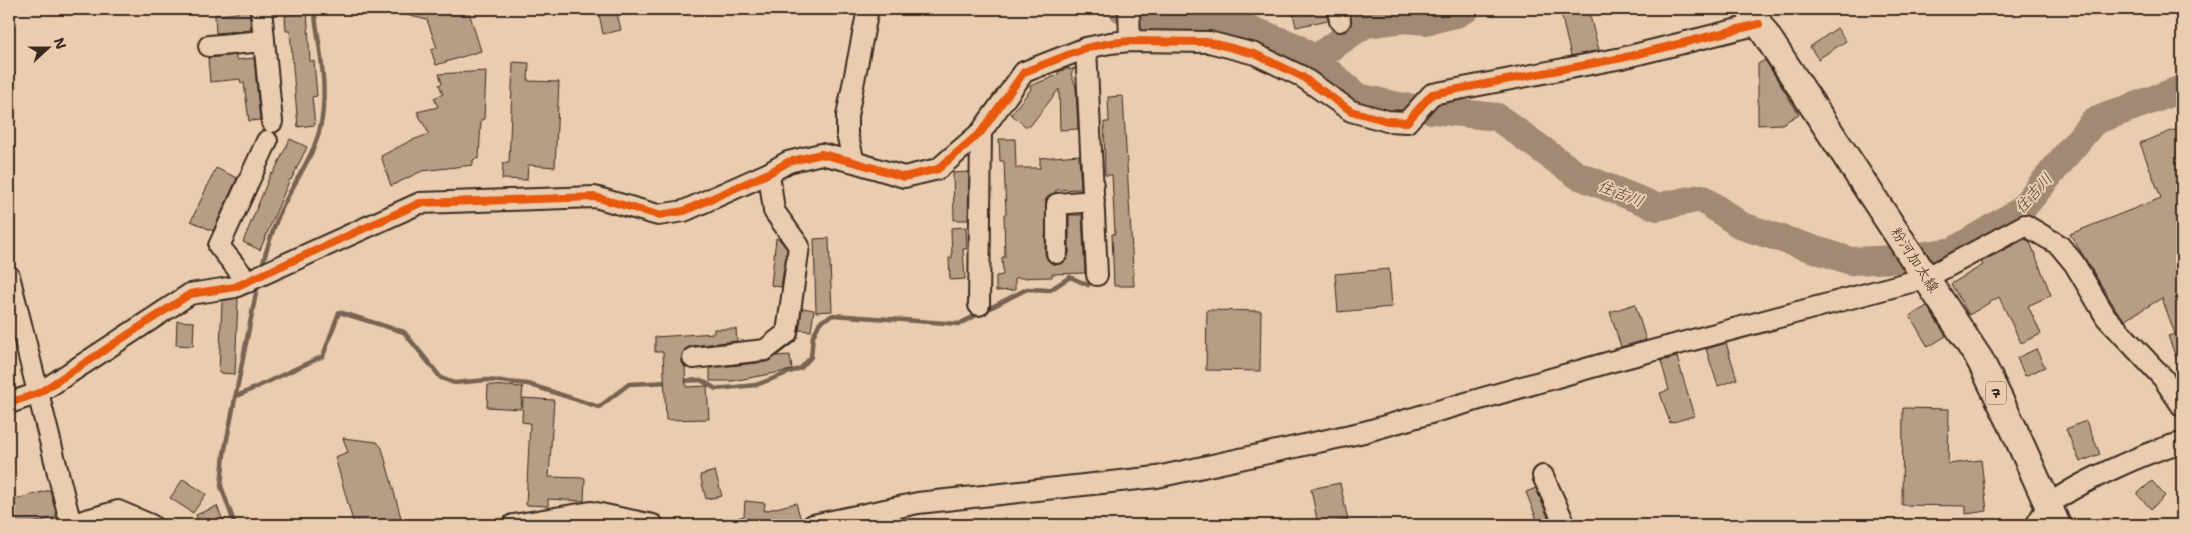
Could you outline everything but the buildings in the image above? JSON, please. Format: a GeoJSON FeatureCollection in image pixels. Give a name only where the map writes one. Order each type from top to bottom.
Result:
{"type":"FeatureCollection","features":[{"type":"Feature","properties":{"kind":"main road","name":"粉河加太線"},"geometry":{"type":"LineString","coordinates":[[1754,16],[1980,360],[2047,519]]}},
{"type":"Feature","properties":{"kind":"street"},"geometry":{"type":"LineString","coordinates":[[248,282],[220,246],[269,132],[261,9]]}},
{"type":"Feature","properties":{"kind":"street"},"geometry":{"type":"LineString","coordinates":[[854,162],[847,134],[847,116],[868,9]]}},
{"type":"Feature","properties":{"kind":"street"},"geometry":{"type":"LineString","coordinates":[[9,403],[39,393],[190,294],[235,287],[248,282],[420,203],[595,197],[658,215],[684,211],[769,173],[788,162],[820,154],[904,177],[938,169],[981,132],[1024,72],[1086,48],[1129,24],[1255,54],[1301,76],[1351,111],[1387,121],[1407,122],[1432,94],[1622,58],[1754,16]]}},
{"type":"Feature","properties":{"kind":"street"},"geometry":{"type":"LineString","coordinates":[[208,46],[263,40]]}},
{"type":"Feature","properties":{"kind":"street"},"geometry":{"type":"LineString","coordinates":[[1086,48],[1097,275]]}},
{"type":"Feature","properties":{"kind":"street"},"geometry":{"type":"LineString","coordinates":[[979,305],[981,132]]}},
{"type":"Feature","properties":{"kind":"street"},"geometry":{"type":"LineString","coordinates":[[693,358],[765,350],[787,333],[799,246],[774,211],[769,173]]}},
{"type":"Feature","properties":{"kind":"street"},"geometry":{"type":"LineString","coordinates":[[1057,253],[1057,204],[1094,201]]}},
{"type":"Feature","properties":{"kind":"street"},"geometry":{"type":"LineString","coordinates":[[813,525],[918,503],[1158,476],[1364,432],[1923,274],[2025,225],[2059,245],[2074,263],[2106,317],[2162,378],[2182,406]]}},
{"type":"Feature","properties":{"kind":"street"},"geometry":{"type":"LineString","coordinates":[[9,276],[71,525],[118,510],[150,525]]}},
{"type":"Feature","properties":{"kind":"street"},"geometry":{"type":"LineString","coordinates":[[2047,519],[2065,494],[2147,454],[2182,443]]}},
{"type":"Feature","properties":{"kind":"street"},"geometry":{"type":"LineString","coordinates":[[1543,476],[1565,525]]}},
{"type":"Feature","properties":{"kind":"street"},"geometry":{"type":"LineString","coordinates":[[514,525],[591,512],[653,525]]}},
{"type":"Feature","properties":{"kind":"waterway"},"geometry":{"type":"LineString","coordinates":[[262,266],[277,219],[309,157],[317,138],[323,114],[323,84],[314,9]]}},
{"type":"Feature","properties":{"kind":"waterway","name":"住吉川"},"geometry":{"type":"LineString","coordinates":[[1122,9],[1165,20],[1217,17],[1294,46],[1314,59],[1357,97],[1398,106],[1497,117],[1577,175],[1657,207],[1701,198],[1742,226],[1851,261],[1898,259],[1953,251],[2020,211],[2094,121],[2182,89]]}},
{"type":"Feature","properties":{"kind":"waterway"},"geometry":{"type":"LineString","coordinates":[[1314,59],[1365,24],[1404,19],[1425,21],[1456,14],[1466,9]]}},
{"type":"Feature","properties":{"kind":"waterway"},"geometry":{"type":"LineString","coordinates":[[680,381],[701,380],[716,389],[756,385],[801,368],[811,357],[813,336],[820,322],[833,315],[959,324],[1027,289],[1050,290],[1070,277],[1088,285]]}},
{"type":"Feature","properties":{"kind":"waterway"},"geometry":{"type":"LineString","coordinates":[[235,525],[221,486],[224,454],[257,288]]}},
{"type":"Feature","properties":{"kind":"waterway"},"geometry":{"type":"LineString","coordinates":[[235,397],[323,356],[339,312],[404,332],[441,378],[454,383],[487,380],[528,384],[599,407],[629,384],[670,382]]}},
{"type":"Feature","properties":{"kind":"cycle path"},"geometry":{"type":"LineString","coordinates":[[9,403],[39,393],[190,294],[235,287],[420,203],[595,197],[658,215],[684,211],[769,173],[788,162],[821,154],[904,177],[938,169],[981,132],[1024,72],[1086,48],[1130,41],[1209,42],[1255,54],[1301,76],[1351,111],[1387,121],[1407,122],[1432,94],[1622,58],[1759,24]]}}]}
